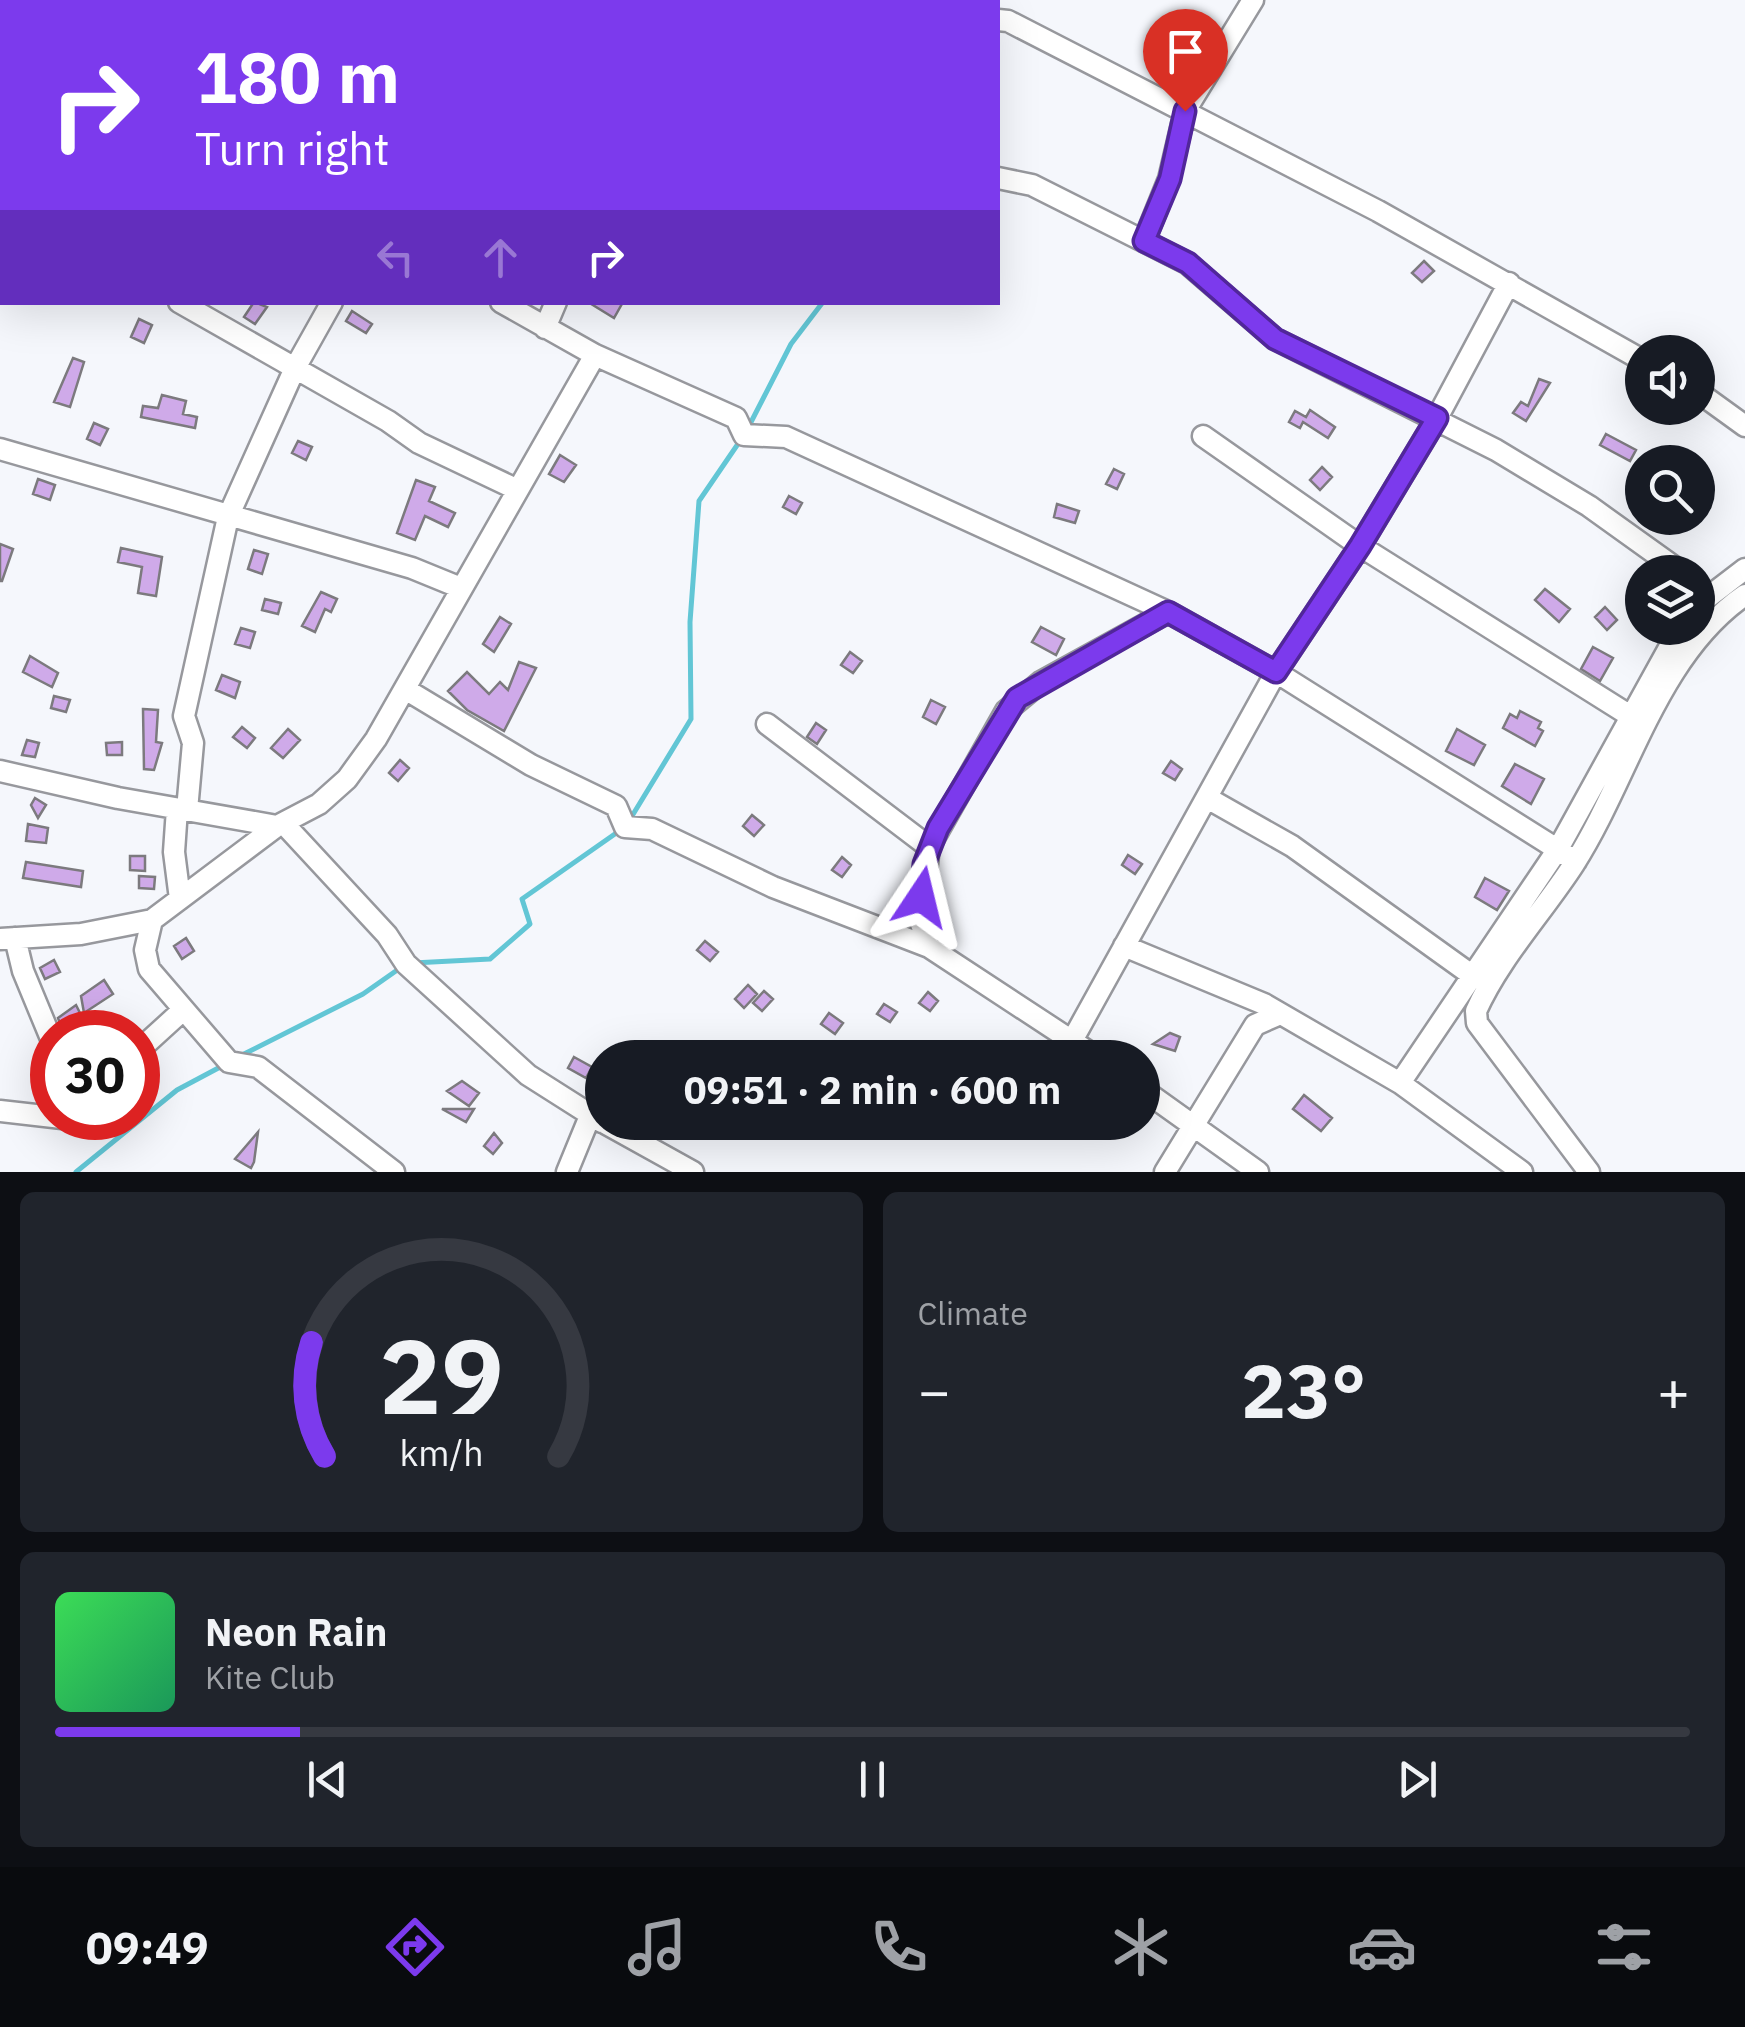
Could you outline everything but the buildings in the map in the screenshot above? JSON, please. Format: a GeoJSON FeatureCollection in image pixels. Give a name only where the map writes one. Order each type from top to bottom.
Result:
{"type":"FeatureCollection","features":[{"type":"Feature","properties":{"kind":"street"},"geometry":{"type":"LineString","coordinates":[[1144,241],[1170,179],[1185,111],[1253,0]]}},
{"type":"Feature","properties":{"kind":"street"},"geometry":{"type":"LineString","coordinates":[[1000,21],[1185,111],[1509,283],[1625,350]]}},
{"type":"Feature","properties":{"kind":"street"},"geometry":{"type":"LineString","coordinates":[[1000,178],[1032,184],[1188,263],[1275,339],[1437,418],[1588,506],[1656,555]]}},
{"type":"Feature","properties":{"kind":"street"},"geometry":{"type":"LineString","coordinates":[[405,689],[531,765],[616,806],[625,827],[652,829],[773,887],[930,947],[1073,1039],[1276,672],[1360,546],[1437,418],[1509,283]]}},
{"type":"Feature","properties":{"kind":"street"},"geometry":{"type":"LineString","coordinates":[[184,305],[419,443],[518,490]]}},
{"type":"Feature","properties":{"kind":"street"},"geometry":{"type":"LineString","coordinates":[[180,900],[174,852],[192,742],[184,716],[228,517],[295,368],[330,305]]}},
{"type":"Feature","properties":{"kind":"street"},"geometry":{"type":"LineString","coordinates":[[505,305],[594,356],[736,418],[744,435],[786,437],[1168,612],[1276,672],[1567,855]]}},
{"type":"Feature","properties":{"kind":"street"},"geometry":{"type":"LineString","coordinates":[[546,328],[555,305]]}},
{"type":"Feature","properties":{"kind":"street"},"geometry":{"type":"LineString","coordinates":[[39,1010],[7,938],[81,934],[152,920],[281,826],[319,804],[346,779],[405,689],[594,356]]}},
{"type":"Feature","properties":{"kind":"street"},"geometry":{"type":"LineString","coordinates":[[1715,404],[1745,426]]}},
{"type":"Feature","properties":{"kind":"street"},"geometry":{"type":"LineString","coordinates":[[1202,436],[1360,546],[1638,721]]}},
{"type":"Feature","properties":{"kind":"street"},"geometry":{"type":"LineString","coordinates":[[0,449],[412,568],[461,588]]}},
{"type":"Feature","properties":{"kind":"street"},"geometry":{"type":"LineString","coordinates":[[1715,586],[1745,569]]}},
{"type":"Feature","properties":{"kind":"street"},"geometry":{"type":"LineString","coordinates":[[1638,721],[1691,650],[1745,595]]}},
{"type":"Feature","properties":{"kind":"street"},"geometry":{"type":"LineString","coordinates":[[930,947],[920,921],[930,847],[978,757],[1017,698],[1168,612]]}},
{"type":"Feature","properties":{"kind":"street"},"geometry":{"type":"LineString","coordinates":[[1589,1172],[1477,1023],[1476,1011],[1567,855],[1638,721],[1672,645]]}},
{"type":"Feature","properties":{"kind":"street"},"geometry":{"type":"LineString","coordinates":[[768,724],[930,847]]}},
{"type":"Feature","properties":{"kind":"street"},"geometry":{"type":"LineString","coordinates":[[0,771],[281,826],[387,935],[406,964],[528,1075],[585,1111]]}},
{"type":"Feature","properties":{"kind":"street"},"geometry":{"type":"LineString","coordinates":[[1209,799],[1292,846],[1473,976]]}},
{"type":"Feature","properties":{"kind":"street"},"geometry":{"type":"LineString","coordinates":[[1400,1083],[1473,976],[1567,855]]}},
{"type":"Feature","properties":{"kind":"street"},"geometry":{"type":"LineString","coordinates":[[152,920],[146,950],[148,969],[229,1062],[258,1067],[394,1172]]}},
{"type":"Feature","properties":{"kind":"street"},"geometry":{"type":"LineString","coordinates":[[1124,946],[1248,996],[1280,1014],[1400,1083],[1522,1172]]}},
{"type":"Feature","properties":{"kind":"street"},"geometry":{"type":"LineString","coordinates":[[1248,996],[1255,1024]]}},
{"type":"Feature","properties":{"kind":"street"},"geometry":{"type":"LineString","coordinates":[[160,1030],[183,1010]]}},
{"type":"Feature","properties":{"kind":"street"},"geometry":{"type":"LineString","coordinates":[[1165,1172],[1255,1024],[1280,1014]]}},
{"type":"Feature","properties":{"kind":"street"},"geometry":{"type":"LineString","coordinates":[[1160,1102],[1258,1172]]}},
{"type":"Feature","properties":{"kind":"street"},"geometry":{"type":"LineString","coordinates":[[0,1111],[30,1114]]}},
{"type":"Feature","properties":{"kind":"street"},"geometry":{"type":"LineString","coordinates":[[566,1172],[586,1140]]}},
{"type":"Feature","properties":{"kind":"street"},"geometry":{"type":"LineString","coordinates":[[635,1140],[692,1172]]}},
{"type":"Feature","properties":{"kind":"waterway"},"geometry":{"type":"LineString","coordinates":[[748,428],[791,344],[821,305]]}},
{"type":"Feature","properties":{"kind":"waterway"},"geometry":{"type":"LineString","coordinates":[[629,821],[691,719],[690,622],[699,501],[742,438]]}},
{"type":"Feature","properties":{"kind":"waterway"},"geometry":{"type":"LineString","coordinates":[[413,963],[490,959],[530,924],[522,899],[622,829]]}},
{"type":"Feature","properties":{"kind":"waterway"},"geometry":{"type":"LineString","coordinates":[[238,1057],[363,994],[403,966]]}},
{"type":"Feature","properties":{"kind":"waterway"},"geometry":{"type":"LineString","coordinates":[[76,1172],[177,1090],[224,1065]]}},
{"type":"Feature","properties":{"kind":"route"},"geometry":{"type":"LineString","coordinates":[[921,897],[924,864],[938,828],[1017,698],[1168,612],[1276,672],[1360,546],[1437,418],[1275,339],[1188,263],[1144,241],[1170,179],[1185,111]]}}]}
